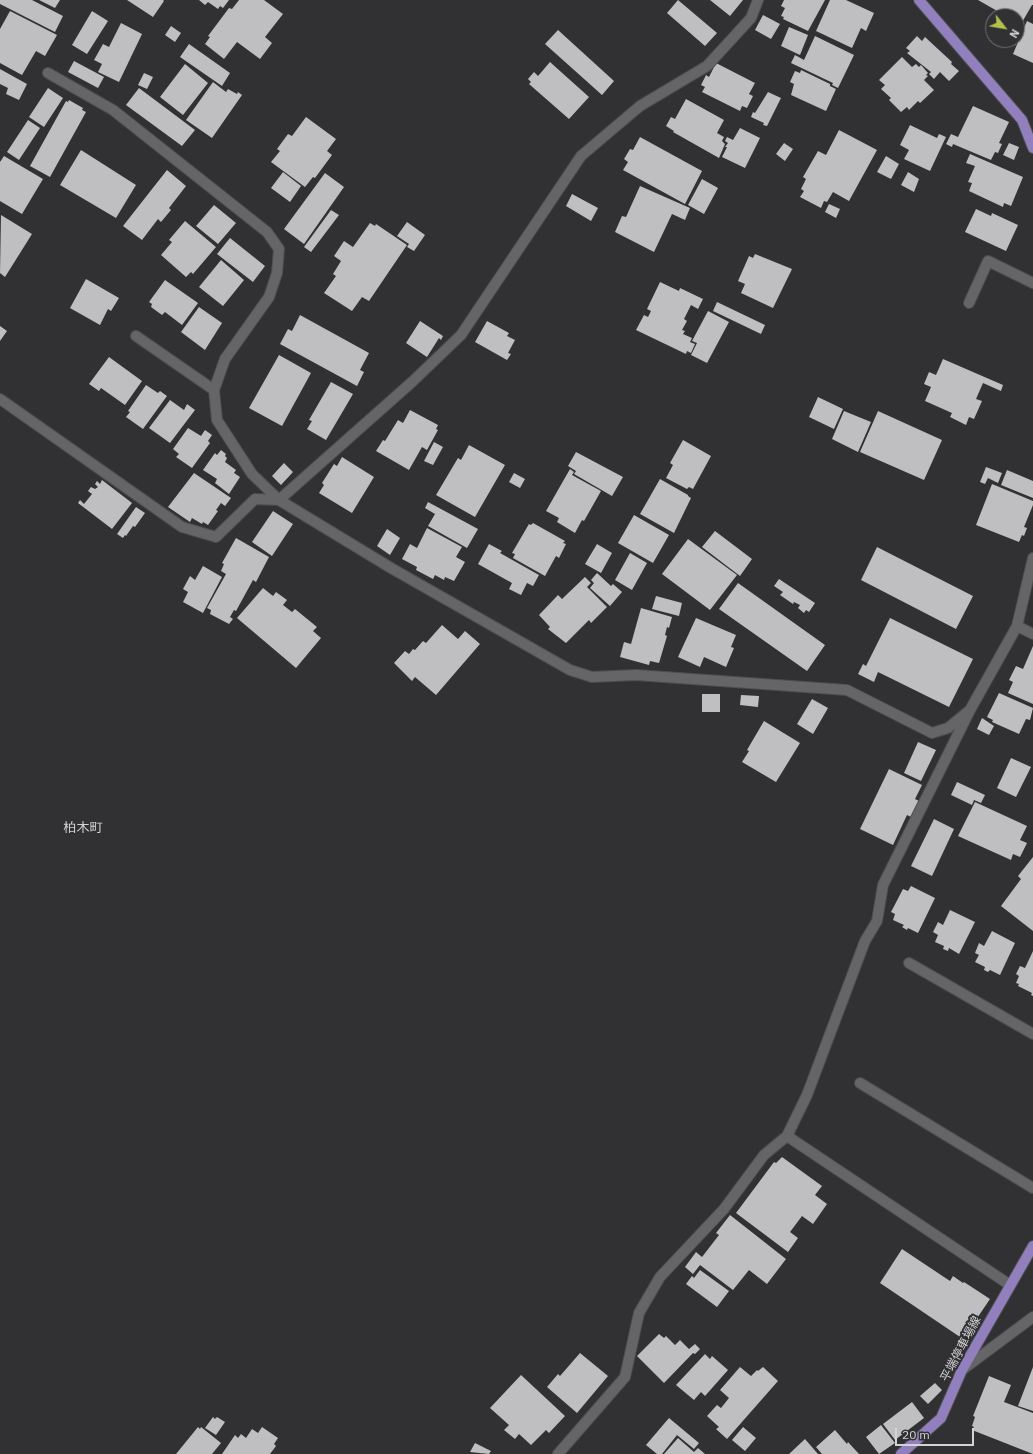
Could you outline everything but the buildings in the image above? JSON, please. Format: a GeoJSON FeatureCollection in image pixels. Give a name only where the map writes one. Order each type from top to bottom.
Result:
{"type":"FeatureCollection","features":[{"type":"Feature","properties":{"kind":"main road"},"geometry":{"type":"LineString","coordinates":[[923,2],[1022,120],[1033,148]]}},
{"type":"Feature","properties":{"kind":"main road","name":"平端停車場線"},"geometry":{"type":"LineString","coordinates":[[904,1453],[941,1418],[962,1370],[1033,1246]]}},
{"type":"Feature","properties":{"kind":"street"},"geometry":{"type":"LineString","coordinates":[[0,399],[182,527],[216,537],[255,499],[279,500],[412,382],[461,335],[581,156],[640,106],[707,66],[751,18],[758,0]]}},
{"type":"Feature","properties":{"kind":"street"},"geometry":{"type":"LineString","coordinates":[[48,73],[113,110],[267,232],[279,249],[277,273],[269,297],[225,359],[214,390],[217,420],[252,474],[279,500],[391,568],[570,670],[592,677],[636,675],[847,690],[932,733],[948,728],[970,710]]}},
{"type":"Feature","properties":{"kind":"street"},"geometry":{"type":"LineString","coordinates":[[969,303],[988,261],[1033,283]]}},
{"type":"Feature","properties":{"kind":"street"},"geometry":{"type":"LineString","coordinates":[[136,336],[214,390]]}},
{"type":"Feature","properties":{"kind":"street"},"geometry":{"type":"LineString","coordinates":[[558,1454],[625,1377],[639,1313],[660,1277],[724,1209],[764,1155],[788,1136],[807,1095],[865,941],[877,921],[883,885],[970,710],[1017,626],[1033,558]]}},
{"type":"Feature","properties":{"kind":"street"},"geometry":{"type":"LineString","coordinates":[[1017,626],[1033,634]]}},
{"type":"Feature","properties":{"kind":"street"},"geometry":{"type":"LineString","coordinates":[[909,963],[1033,1034]]}},
{"type":"Feature","properties":{"kind":"street"},"geometry":{"type":"LineString","coordinates":[[860,1083],[1033,1188]]}},
{"type":"Feature","properties":{"kind":"street"},"geometry":{"type":"LineString","coordinates":[[788,1136],[1010,1285]]}},
{"type":"Feature","properties":{"kind":"street"},"geometry":{"type":"LineString","coordinates":[[962,1370],[1033,1317]]}},
{"type":"Feature","properties":{"kind":"district","name":"柏木町"},"geometry":{"type":"Point","coordinates":[83,828]}}]}
